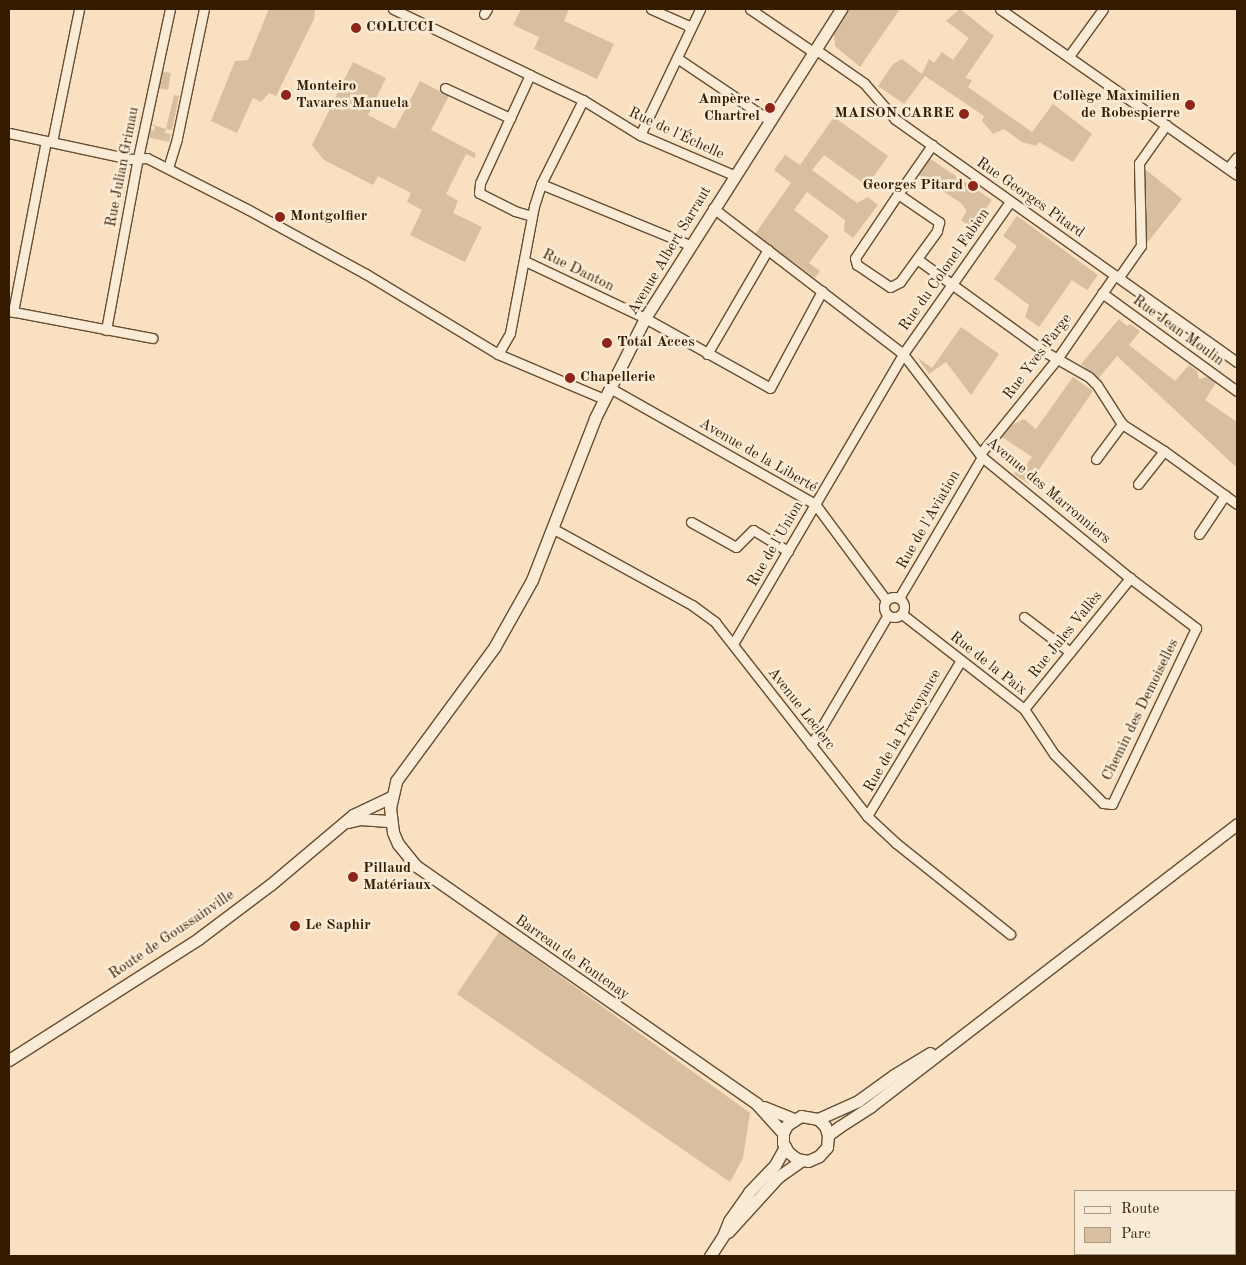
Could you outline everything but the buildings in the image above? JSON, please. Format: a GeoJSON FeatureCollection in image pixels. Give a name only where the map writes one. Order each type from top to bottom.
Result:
{"type":"FeatureCollection","features":[{"type":"Feature","properties":{"kind":"street"},"geometry":{"type":"LineString","coordinates":[[79,9],[11,311],[152,338]]}},
{"type":"Feature","properties":{"kind":"street","name":"Rue Julian Grimau"},"geometry":{"type":"LineString","coordinates":[[106,330],[138,158],[170,9]]}},
{"type":"Feature","properties":{"kind":"street"},"geometry":{"type":"LineString","coordinates":[[168,168],[204,9]]}},
{"type":"Feature","properties":{"kind":"street","name":"Rue de l'Échelle"},"geometry":{"type":"LineString","coordinates":[[393,9],[583,100],[640,135],[734,175]]}},
{"type":"Feature","properties":{"kind":"street"},"geometry":{"type":"LineString","coordinates":[[651,9],[687,25],[690,29]]}},
{"type":"Feature","properties":{"kind":"street"},"geometry":{"type":"LineString","coordinates":[[640,135],[700,9]]}},
{"type":"Feature","properties":{"kind":"street","name":"Rue Georges Pitard"},"geometry":{"type":"LineString","coordinates":[[750,9],[864,83],[890,115],[1237,362]]}},
{"type":"Feature","properties":{"kind":"street","name":"Avenue Albert Sarraut"},"geometry":{"type":"LineString","coordinates":[[391,797],[402,772],[495,646],[532,580],[604,400],[645,318],[841,9]]}},
{"type":"Feature","properties":{"kind":"street"},"geometry":{"type":"LineString","coordinates":[[1000,9],[1237,175]]}},
{"type":"Feature","properties":{"kind":"street"},"geometry":{"type":"LineString","coordinates":[[1069,56],[1103,9]]}},
{"type":"Feature","properties":{"kind":"street"},"geometry":{"type":"LineString","coordinates":[[676,58],[769,120]]}},
{"type":"Feature","properties":{"kind":"street"},"geometry":{"type":"LineString","coordinates":[[530,75],[480,183],[480,192],[515,210],[532,216]]}},
{"type":"Feature","properties":{"kind":"street"},"geometry":{"type":"LineString","coordinates":[[446,88],[510,118]]}},
{"type":"Feature","properties":{"kind":"street"},"geometry":{"type":"LineString","coordinates":[[498,354],[510,333],[532,216],[541,184],[583,100]]}},
{"type":"Feature","properties":{"kind":"street","name":"Rue Yves Farge"},"geometry":{"type":"LineString","coordinates":[[981,455],[1057,359],[1102,294],[1141,246],[1139,163],[1166,125]]}},
{"type":"Feature","properties":{"kind":"street"},"geometry":{"type":"LineString","coordinates":[[9,133],[130,159],[146,158],[366,274],[498,354],[604,400]]}},
{"type":"Feature","properties":{"kind":"street"},"geometry":{"type":"LineString","coordinates":[[898,194],[938,222],[937,231],[900,282],[890,287],[856,265],[855,258],[898,194],[932,144]]}},
{"type":"Feature","properties":{"kind":"street"},"geometry":{"type":"LineString","coordinates":[[1228,168],[1237,157]]}},
{"type":"Feature","properties":{"kind":"street"},"geometry":{"type":"LineString","coordinates":[[541,184],[690,245]]}},
{"type":"Feature","properties":{"kind":"street","name":"Rue du Colonel Fabien"},"geometry":{"type":"LineString","coordinates":[[902,354],[1010,202]]}},
{"type":"Feature","properties":{"kind":"street","name":"Avenue des Marronniers"},"geometry":{"type":"LineString","coordinates":[[713,208],[902,354],[981,455],[1130,578],[1196,628]]}},
{"type":"Feature","properties":{"kind":"street"},"geometry":{"type":"LineString","coordinates":[[707,354],[768,249]]}},
{"type":"Feature","properties":{"kind":"street"},"geometry":{"type":"LineString","coordinates":[[917,258],[1057,359],[1089,377],[1097,385],[1122,424],[1164,451],[1237,504]]}},
{"type":"Feature","properties":{"kind":"street","name":"Rue Danton"},"geometry":{"type":"LineString","coordinates":[[525,261],[645,318],[770,388],[822,291]]}},
{"type":"Feature","properties":{"kind":"street","name":"Rue Jean Moulin"},"geometry":{"type":"LineString","coordinates":[[1102,294],[1237,391]]}},
{"type":"Feature","properties":{"kind":"street","name":"Rue de l'Union"},"geometry":{"type":"LineString","coordinates":[[733,644],[902,354]]}},
{"type":"Feature","properties":{"kind":"street","name":"Avenue de la Liberté"},"geometry":{"type":"LineString","coordinates":[[610,388],[815,504],[884,594],[886,600]]}},
{"type":"Feature","properties":{"kind":"street"},"geometry":{"type":"LineString","coordinates":[[1096,459],[1122,424]]}},
{"type":"Feature","properties":{"kind":"street"},"geometry":{"type":"LineString","coordinates":[[1138,484],[1164,451]]}},
{"type":"Feature","properties":{"kind":"street","name":"Rue de l'Aviation"},"geometry":{"type":"LineString","coordinates":[[899,598],[981,455]]}},
{"type":"Feature","properties":{"kind":"street"},"geometry":{"type":"LineString","coordinates":[[1199,534],[1225,496]]}},
{"type":"Feature","properties":{"kind":"street"},"geometry":{"type":"LineString","coordinates":[[691,522],[736,547],[753,530],[788,551]]}},
{"type":"Feature","properties":{"kind":"street","name":"Avenue Leclerc"},"geometry":{"type":"LineString","coordinates":[[552,528],[692,605],[715,622],[867,816],[896,843],[1010,934]]}},
{"type":"Feature","properties":{"kind":"street","name":"Rue Jules Vallès"},"geometry":{"type":"LineString","coordinates":[[1024,709],[1130,578]]}},
{"type":"Feature","properties":{"kind":"street"},"geometry":{"type":"LineString","coordinates":[[894,596],[899,598],[904,607],[902,614],[896,617],[888,615],[883,606],[886,600],[894,596]]}},
{"type":"Feature","properties":{"kind":"street","name":"Rue de la Paix"},"geometry":{"type":"LineString","coordinates":[[902,614],[1024,709],[1054,754],[1103,803],[1112,804]]}},
{"type":"Feature","properties":{"kind":"street"},"geometry":{"type":"LineString","coordinates":[[811,745],[888,615]]}},
{"type":"Feature","properties":{"kind":"street"},"geometry":{"type":"LineString","coordinates":[[1024,617],[1070,652]]}},
{"type":"Feature","properties":{"kind":"street","name":"Chemin des Demoiselles"},"geometry":{"type":"LineString","coordinates":[[1112,804],[1196,628]]}},
{"type":"Feature","properties":{"kind":"street","name":"Rue de la Prévoyance"},"geometry":{"type":"LineString","coordinates":[[867,816],[960,660]]}},
{"type":"Feature","properties":{"kind":"street"},"geometry":{"type":"LineString","coordinates":[[344,823],[360,819],[391,821],[391,797]]}},
{"type":"Feature","properties":{"kind":"street","name":"Route de Goussainville"},"geometry":{"type":"LineString","coordinates":[[9,1060],[198,939],[270,884],[359,810],[391,797]]}},
{"type":"Feature","properties":{"kind":"street","name":"Barreau de Fontenay"},"geometry":{"type":"LineString","coordinates":[[391,821],[398,844],[407,857],[428,875],[756,1104],[784,1133]]}},
{"type":"Feature","properties":{"kind":"street"},"geometry":{"type":"LineString","coordinates":[[828,1135],[871,1106],[1237,824]]}},
{"type":"Feature","properties":{"kind":"street"},"geometry":{"type":"LineString","coordinates":[[818,1119],[858,1101],[894,1075],[988,1015]]}},
{"type":"Feature","properties":{"kind":"street","name":"Barreau de Fontenay"},"geometry":{"type":"LineString","coordinates":[[756,1104],[793,1119]]}},
{"type":"Feature","properties":{"kind":"street"},"geometry":{"type":"LineString","coordinates":[[723,1236],[729,1221],[749,1192],[775,1165],[785,1147],[784,1133],[793,1119],[806,1115],[818,1119],[825,1126],[828,1135],[824,1152],[814,1159],[802,1160],[792,1156],[785,1147]]}},
{"type":"Feature","properties":{"kind":"street"},"geometry":{"type":"LineString","coordinates":[[710,1256],[723,1236],[778,1178],[802,1160]]}},
{"type":"Feature","properties":{"kind":"green space"},"geometry":{"type":"Polygon","coordinates":[[[269,9],[315,9],[314,19],[276,96],[269,93],[261,102],[253,98],[237,133],[211,121],[235,61],[248,60],[269,9]]]}},
{"type":"Feature","properties":{"kind":"green space"},"geometry":{"type":"Polygon","coordinates":[[[521,9],[569,9],[564,21],[614,44],[597,79],[534,49],[539,37],[513,25],[521,9]]]}},
{"type":"Feature","properties":{"kind":"green space"},"geometry":{"type":"Polygon","coordinates":[[[849,9],[900,9],[860,67],[835,46],[834,34],[849,9]]]}},
{"type":"Feature","properties":{"kind":"green space"},"geometry":{"type":"Polygon","coordinates":[[[960,9],[994,36],[965,78],[972,80],[968,87],[1032,132],[1053,104],[1092,134],[1073,162],[1039,142],[1036,146],[1022,142],[1004,129],[993,134],[982,121],[984,116],[925,76],[904,104],[878,86],[893,64],[902,59],[922,74],[929,59],[934,63],[942,52],[953,60],[969,38],[946,21],[960,9]]]}},
{"type":"Feature","properties":{"kind":"green space"},"geometry":{"type":"Polygon","coordinates":[[[353,62],[386,78],[368,115],[395,129],[420,81],[449,96],[431,130],[475,153],[475,158],[466,154],[446,194],[458,201],[453,213],[482,227],[465,262],[410,235],[422,210],[407,202],[411,193],[378,176],[373,185],[324,160],[312,145],[353,62]]]}},
{"type":"Feature","properties":{"kind":"green space"},"geometry":{"type":"Polygon","coordinates":[[[161,71],[171,73],[168,90],[157,88],[161,71]]]}},
{"type":"Feature","properties":{"kind":"green space"},"geometry":{"type":"Polygon","coordinates":[[[174,95],[179,96],[172,130],[166,129],[174,95]]]}},
{"type":"Feature","properties":{"kind":"green space"},"geometry":{"type":"Polygon","coordinates":[[[834,117],[888,156],[867,186],[824,155],[812,170],[857,203],[868,197],[878,205],[853,238],[844,231],[845,220],[807,192],[794,210],[829,236],[809,263],[820,271],[815,278],[755,234],[791,183],[774,170],[785,155],[800,165],[834,117]]]}},
{"type":"Feature","properties":{"kind":"green space"},"geometry":{"type":"Polygon","coordinates":[[[150,124],[166,129],[165,133],[171,134],[169,142],[147,137],[148,129],[154,131],[155,127],[150,124]]]}},
{"type":"Feature","properties":{"kind":"green space"},"geometry":{"type":"Polygon","coordinates":[[[929,158],[992,200],[973,228],[961,220],[967,211],[961,203],[918,175],[929,158]]]}},
{"type":"Feature","properties":{"kind":"green space"},"geometry":{"type":"Polygon","coordinates":[[[1145,169],[1182,199],[1147,243],[1144,173],[1145,169]]]}},
{"type":"Feature","properties":{"kind":"green space"},"geometry":{"type":"Polygon","coordinates":[[[1017,216],[1098,275],[1087,290],[1072,280],[1039,327],[1025,317],[1029,305],[994,279],[1017,246],[1003,236],[1017,216]]]}},
{"type":"Feature","properties":{"kind":"green space"},"geometry":{"type":"Polygon","coordinates":[[[1119,319],[1127,326],[1130,324],[1140,331],[1129,345],[1175,381],[1189,365],[1197,371],[1199,379],[1210,376],[1217,381],[1205,400],[1237,422],[1237,465],[1235,466],[1117,356],[1098,379],[1081,364],[1119,319]]]}},
{"type":"Feature","properties":{"kind":"green space"},"geometry":{"type":"Polygon","coordinates":[[[961,327],[999,354],[971,395],[946,362],[929,374],[917,357],[932,368],[961,327]]]}},
{"type":"Feature","properties":{"kind":"green space"},"geometry":{"type":"Polygon","coordinates":[[[1073,377],[1093,391],[1029,484],[1014,474],[1017,469],[1022,471],[1032,457],[1002,437],[1002,433],[1006,428],[1024,419],[1036,429],[1073,377]]]}},
{"type":"Feature","properties":{"kind":"green space"},"geometry":{"type":"Polygon","coordinates":[[[499,932],[750,1113],[743,1158],[730,1182],[457,994],[499,932]]]}},
{"type":"Feature","properties":{"kind":"place","name":"COLUCCI"},"geometry":{"type":"Point","coordinates":[356,28]}},
{"type":"Feature","properties":{"kind":"place","name":"Monteiro Tavares Manuela"},"geometry":{"type":"Point","coordinates":[286,95]}},
{"type":"Feature","properties":{"kind":"place","name":"Collège Maximilien de Robespierre"},"geometry":{"type":"Point","coordinates":[1190,105]}},
{"type":"Feature","properties":{"kind":"place","name":"Ampère - Chartrel"},"geometry":{"type":"Point","coordinates":[770,108]}},
{"type":"Feature","properties":{"kind":"place","name":"MAISON CARRE"},"geometry":{"type":"Point","coordinates":[964,114]}},
{"type":"Feature","properties":{"kind":"place","name":"Georges Pitard"},"geometry":{"type":"Point","coordinates":[973,186]}},
{"type":"Feature","properties":{"kind":"place","name":"Montgolfier"},"geometry":{"type":"Point","coordinates":[280,217]}},
{"type":"Feature","properties":{"kind":"place","name":"Total Acces"},"geometry":{"type":"Point","coordinates":[607,343]}},
{"type":"Feature","properties":{"kind":"place","name":"Chapellerie"},"geometry":{"type":"Point","coordinates":[570,378]}},
{"type":"Feature","properties":{"kind":"place","name":"Pillaud Matériaux"},"geometry":{"type":"Point","coordinates":[353,877]}},
{"type":"Feature","properties":{"kind":"place","name":"Le Saphir"},"geometry":{"type":"Point","coordinates":[295,926]}}]}
